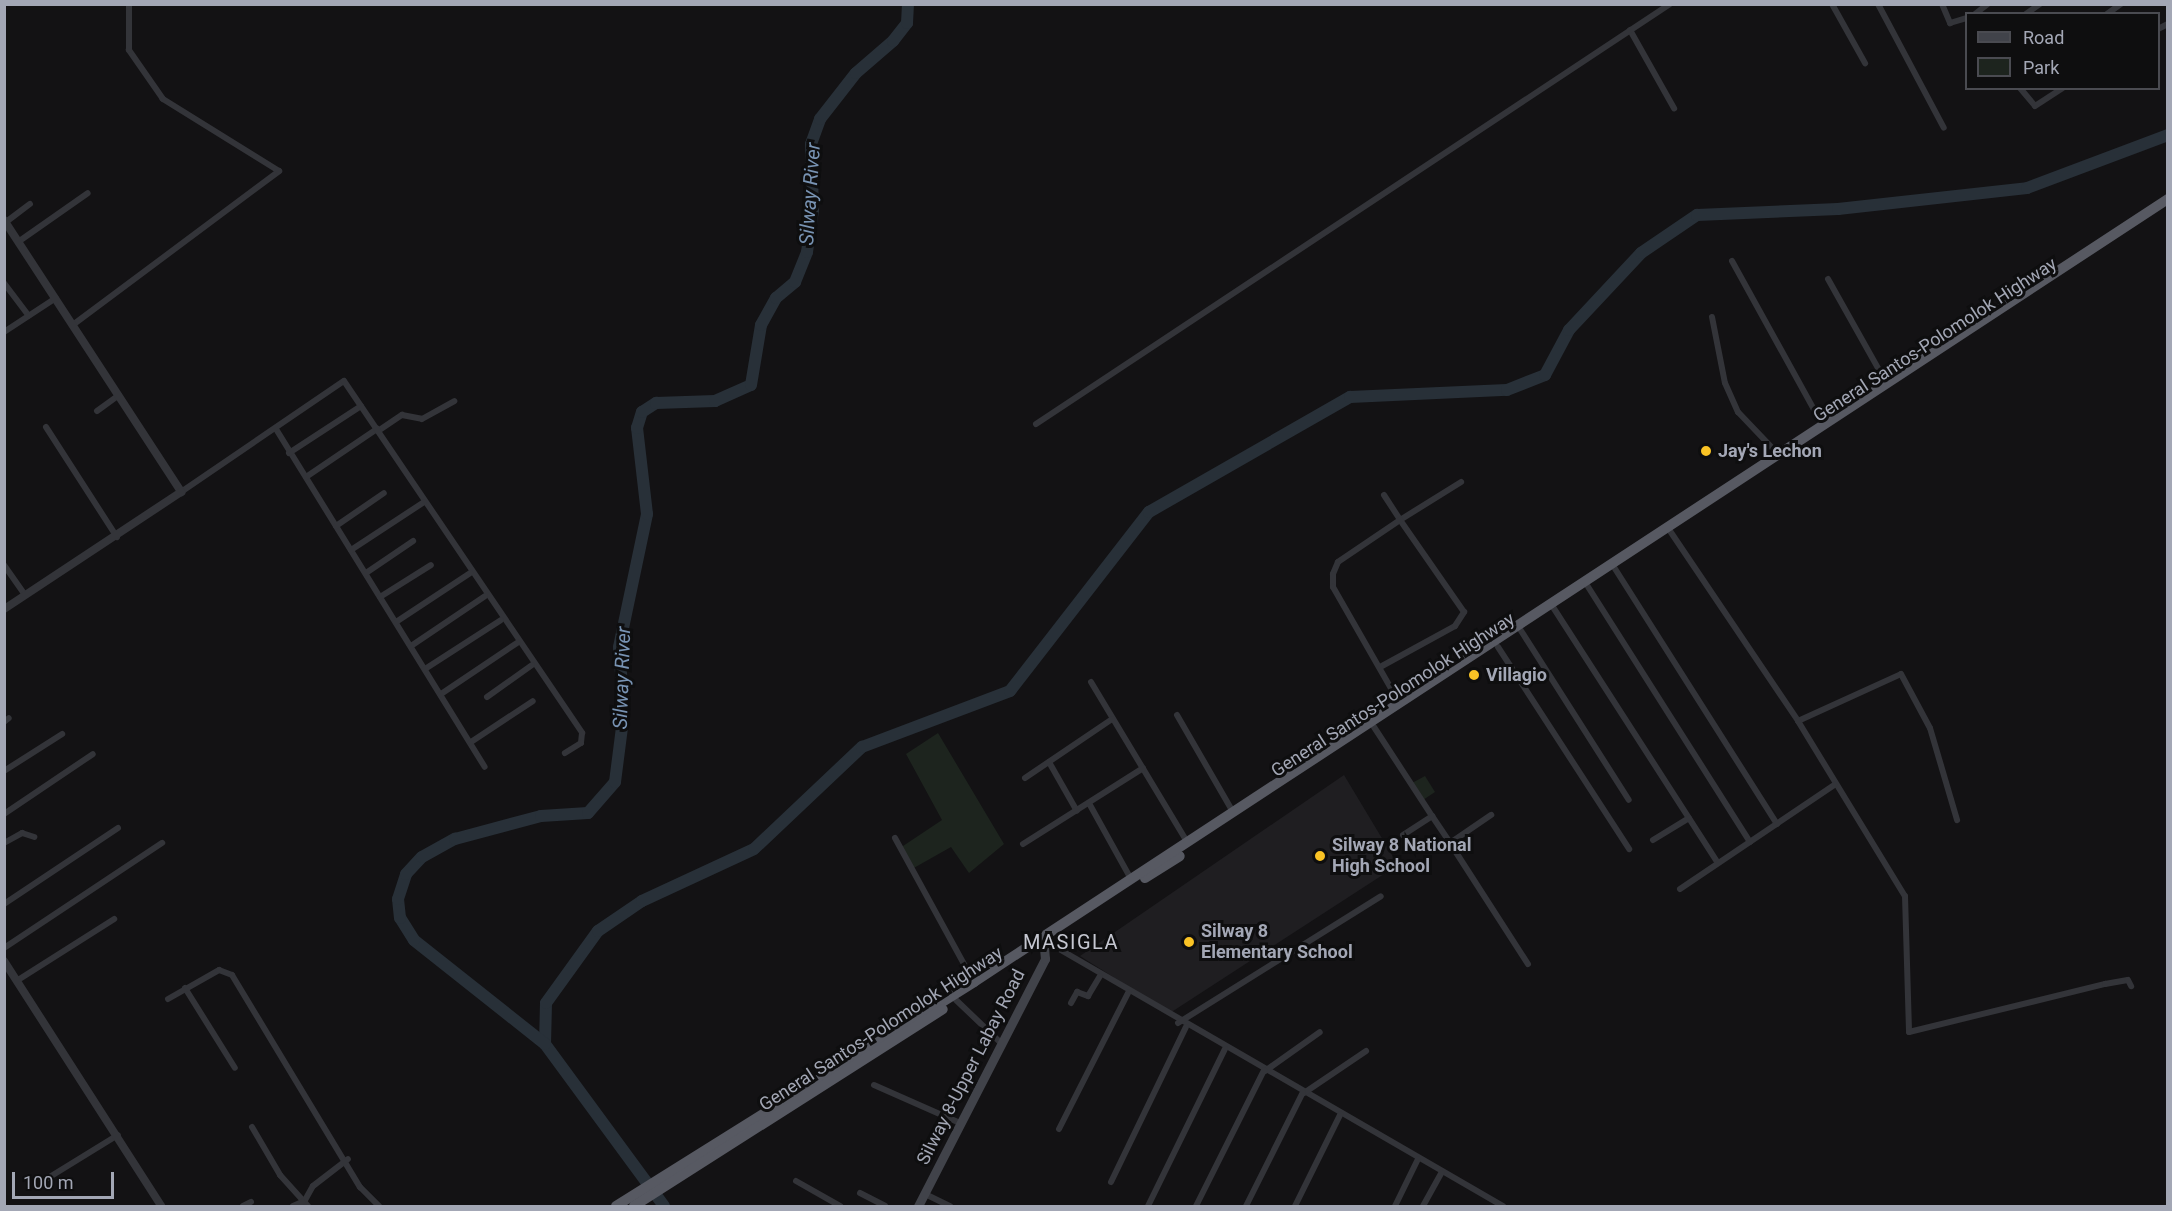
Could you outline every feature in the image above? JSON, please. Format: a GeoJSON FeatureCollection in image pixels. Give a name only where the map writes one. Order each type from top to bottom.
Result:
{"type":"FeatureCollection","features":[{"type":"Feature","properties":{"kind":"highway"},"geometry":{"type":"LineString","coordinates":[[616,1206],[634,1202],[974,982],[1045,939],[1187,842],[1614,567],[1779,455],[2168,199]]}},
{"type":"Feature","properties":{"kind":"highway","name":"General Santos-Polomolok Highway"},"geometry":{"type":"LineString","coordinates":[[1670,530],[2168,206]]}},
{"type":"Feature","properties":{"kind":"highway","name":"General Santos-Polomolok Highway"},"geometry":{"type":"LineString","coordinates":[[674,1175],[956,1000],[1045,939],[1498,646],[1520,628]]}},
{"type":"Feature","properties":{"kind":"main road","name":"Silway 8-Upper Labay Road"},"geometry":{"type":"LineString","coordinates":[[918,1206],[1045,959],[1045,939]]}},
{"type":"Feature","properties":{"kind":"street"},"geometry":{"type":"LineString","coordinates":[[74,324],[279,171],[163,99],[129,50],[129,4]]}},
{"type":"Feature","properties":{"kind":"street"},"geometry":{"type":"LineString","coordinates":[[1036,424],[1194,324],[1670,4]]}},
{"type":"Feature","properties":{"kind":"street"},"geometry":{"type":"LineString","coordinates":[[1832,4],[1865,63]]}},
{"type":"Feature","properties":{"kind":"street"},"geometry":{"type":"LineString","coordinates":[[1878,4],[1944,128]]}},
{"type":"Feature","properties":{"kind":"street"},"geometry":{"type":"LineString","coordinates":[[1942,4],[1950,23],[1965,18]]}},
{"type":"Feature","properties":{"kind":"street"},"geometry":{"type":"LineString","coordinates":[[1630,30],[1674,108]]}},
{"type":"Feature","properties":{"kind":"street"},"geometry":{"type":"LineString","coordinates":[[2022,90],[2035,106],[2060,90]]}},
{"type":"Feature","properties":{"kind":"street"},"geometry":{"type":"LineString","coordinates":[[18,242],[88,193]]}},
{"type":"Feature","properties":{"kind":"street"},"geometry":{"type":"LineString","coordinates":[[30,204],[6,225],[74,324],[181,492]]}},
{"type":"Feature","properties":{"kind":"street"},"geometry":{"type":"LineString","coordinates":[[1732,261],[1823,426]]}},
{"type":"Feature","properties":{"kind":"street"},"geometry":{"type":"LineString","coordinates":[[1828,279],[1887,384]]}},
{"type":"Feature","properties":{"kind":"street"},"geometry":{"type":"LineString","coordinates":[[4,283],[29,316]]}},
{"type":"Feature","properties":{"kind":"street"},"geometry":{"type":"LineString","coordinates":[[4,332],[56,298]]}},
{"type":"Feature","properties":{"kind":"street"},"geometry":{"type":"LineString","coordinates":[[1712,317],[1725,383],[1738,412],[1779,455]]}},
{"type":"Feature","properties":{"kind":"street"},"geometry":{"type":"LineString","coordinates":[[4,609],[117,537],[344,381],[501,620],[583,736],[565,753]]}},
{"type":"Feature","properties":{"kind":"street"},"geometry":{"type":"LineString","coordinates":[[97,411],[119,395]]}},
{"type":"Feature","properties":{"kind":"street"},"geometry":{"type":"LineString","coordinates":[[306,477],[402,415],[422,419],[454,401]]}},
{"type":"Feature","properties":{"kind":"street"},"geometry":{"type":"LineString","coordinates":[[290,453],[361,405]]}},
{"type":"Feature","properties":{"kind":"street"},"geometry":{"type":"LineString","coordinates":[[46,427],[117,537]]}},
{"type":"Feature","properties":{"kind":"street"},"geometry":{"type":"LineString","coordinates":[[276,429],[485,767]]}},
{"type":"Feature","properties":{"kind":"street"},"geometry":{"type":"LineString","coordinates":[[1400,705],[1382,666],[1334,586],[1333,574],[1338,562],[1461,482]]}},
{"type":"Feature","properties":{"kind":"street"},"geometry":{"type":"LineString","coordinates":[[336,525],[384,493]]}},
{"type":"Feature","properties":{"kind":"street"},"geometry":{"type":"LineString","coordinates":[[1382,666],[1455,626],[1464,612],[1384,495]]}},
{"type":"Feature","properties":{"kind":"street"},"geometry":{"type":"LineString","coordinates":[[351,550],[424,502]]}},
{"type":"Feature","properties":{"kind":"street"},"geometry":{"type":"LineString","coordinates":[[1670,530],[1798,721],[1834,785],[1907,901],[1909,1032],[2105,984],[2128,980],[2131,986]]}},
{"type":"Feature","properties":{"kind":"street"},"geometry":{"type":"LineString","coordinates":[[366,573],[413,541]]}},
{"type":"Feature","properties":{"kind":"street"},"geometry":{"type":"LineString","coordinates":[[4,565],[25,595]]}},
{"type":"Feature","properties":{"kind":"street"},"geometry":{"type":"LineString","coordinates":[[380,597],[431,565]]}},
{"type":"Feature","properties":{"kind":"street"},"geometry":{"type":"LineString","coordinates":[[1614,567],[1776,824]]}},
{"type":"Feature","properties":{"kind":"street"},"geometry":{"type":"LineString","coordinates":[[396,622],[470,573]]}},
{"type":"Feature","properties":{"kind":"street"},"geometry":{"type":"LineString","coordinates":[[1587,584],[1749,842]]}},
{"type":"Feature","properties":{"kind":"street"},"geometry":{"type":"LineString","coordinates":[[411,646],[485,596]]}},
{"type":"Feature","properties":{"kind":"street"},"geometry":{"type":"LineString","coordinates":[[1552,607],[1718,862]]}},
{"type":"Feature","properties":{"kind":"street"},"geometry":{"type":"LineString","coordinates":[[425,669],[501,620]]}},
{"type":"Feature","properties":{"kind":"street"},"geometry":{"type":"LineString","coordinates":[[1520,628],[1629,800]]}},
{"type":"Feature","properties":{"kind":"street"},"geometry":{"type":"LineString","coordinates":[[441,694],[517,643]]}},
{"type":"Feature","properties":{"kind":"street"},"geometry":{"type":"LineString","coordinates":[[1498,646],[1629,849]]}},
{"type":"Feature","properties":{"kind":"street"},"geometry":{"type":"LineString","coordinates":[[487,697],[532,665]]}},
{"type":"Feature","properties":{"kind":"street"},"geometry":{"type":"LineString","coordinates":[[1798,721],[1901,674],[1929,728],[1957,820]]}},
{"type":"Feature","properties":{"kind":"street"},"geometry":{"type":"LineString","coordinates":[[1091,682],[1187,842]]}},
{"type":"Feature","properties":{"kind":"street"},"geometry":{"type":"LineString","coordinates":[[471,742],[533,700]]}},
{"type":"Feature","properties":{"kind":"street"},"geometry":{"type":"LineString","coordinates":[[1177,715],[1233,812]]}},
{"type":"Feature","properties":{"kind":"street"},"geometry":{"type":"LineString","coordinates":[[1025,778],[1112,719]]}},
{"type":"Feature","properties":{"kind":"street"},"geometry":{"type":"LineString","coordinates":[[1374,727],[1528,964]]}},
{"type":"Feature","properties":{"kind":"street"},"geometry":{"type":"LineString","coordinates":[[4,771],[62,734]]}},
{"type":"Feature","properties":{"kind":"street"},"geometry":{"type":"LineString","coordinates":[[4,814],[93,754]]}},
{"type":"Feature","properties":{"kind":"street"},"geometry":{"type":"LineString","coordinates":[[1050,762],[1077,811]]}},
{"type":"Feature","properties":{"kind":"street"},"geometry":{"type":"LineString","coordinates":[[1023,843],[1090,805],[1143,768]]}},
{"type":"Feature","properties":{"kind":"street"},"geometry":{"type":"LineString","coordinates":[[1680,889],[1834,785]]}},
{"type":"Feature","properties":{"kind":"street"},"geometry":{"type":"LineString","coordinates":[[1090,805],[1131,879]]}},
{"type":"Feature","properties":{"kind":"street"},"geometry":{"type":"LineString","coordinates":[[1449,843],[1491,815]]}},
{"type":"Feature","properties":{"kind":"street"},"geometry":{"type":"LineString","coordinates":[[1403,835],[1432,816]]}},
{"type":"Feature","properties":{"kind":"street"},"geometry":{"type":"LineString","coordinates":[[1653,840],[1689,818]]}},
{"type":"Feature","properties":{"kind":"street"},"geometry":{"type":"LineString","coordinates":[[4,904],[118,828]]}},
{"type":"Feature","properties":{"kind":"street"},"geometry":{"type":"LineString","coordinates":[[4,843],[22,833],[34,837]]}},
{"type":"Feature","properties":{"kind":"street"},"geometry":{"type":"LineString","coordinates":[[895,838],[974,982]]}},
{"type":"Feature","properties":{"kind":"street"},"geometry":{"type":"LineString","coordinates":[[4,948],[162,843]]}},
{"type":"Feature","properties":{"kind":"street"},"geometry":{"type":"LineString","coordinates":[[1178,1023],[1381,896]]}},
{"type":"Feature","properties":{"kind":"street"},"geometry":{"type":"LineString","coordinates":[[18,980],[114,919]]}},
{"type":"Feature","properties":{"kind":"street"},"geometry":{"type":"LineString","coordinates":[[1045,939],[1178,1023],[1503,1206]]}},
{"type":"Feature","properties":{"kind":"street"},"geometry":{"type":"LineString","coordinates":[[4,962],[118,1135],[161,1206]]}},
{"type":"Feature","properties":{"kind":"street"},"geometry":{"type":"LineString","coordinates":[[168,999],[219,970],[232,975],[348,1159],[360,1187],[379,1206]]}},
{"type":"Feature","properties":{"kind":"street"},"geometry":{"type":"LineString","coordinates":[[1071,1003],[1077,992],[1088,996],[1100,975]]}},
{"type":"Feature","properties":{"kind":"street"},"geometry":{"type":"LineString","coordinates":[[185,988],[235,1068]]}},
{"type":"Feature","properties":{"kind":"street"},"geometry":{"type":"LineString","coordinates":[[1059,1129],[1128,993]]}},
{"type":"Feature","properties":{"kind":"street"},"geometry":{"type":"LineString","coordinates":[[956,1000],[1000,1043]]}},
{"type":"Feature","properties":{"kind":"street"},"geometry":{"type":"LineString","coordinates":[[1111,1182],[1186,1027]]}},
{"type":"Feature","properties":{"kind":"street"},"geometry":{"type":"LineString","coordinates":[[1196,1206],[1265,1070],[1320,1032]]}},
{"type":"Feature","properties":{"kind":"street"},"geometry":{"type":"LineString","coordinates":[[1148,1206],[1225,1049]]}},
{"type":"Feature","properties":{"kind":"street"},"geometry":{"type":"LineString","coordinates":[[1246,1206],[1304,1093],[1366,1051]]}},
{"type":"Feature","properties":{"kind":"street"},"geometry":{"type":"LineString","coordinates":[[874,1085],[960,1123]]}},
{"type":"Feature","properties":{"kind":"street"},"geometry":{"type":"LineString","coordinates":[[1295,1206],[1340,1115]]}},
{"type":"Feature","properties":{"kind":"street"},"geometry":{"type":"LineString","coordinates":[[252,1127],[305,1203]]}},
{"type":"Feature","properties":{"kind":"street"},"geometry":{"type":"LineString","coordinates":[[48,1178],[118,1135]]}},
{"type":"Feature","properties":{"kind":"street"},"geometry":{"type":"LineString","coordinates":[[305,1203],[313,1186],[348,1159]]}},
{"type":"Feature","properties":{"kind":"street"},"geometry":{"type":"LineString","coordinates":[[1395,1206],[1418,1160]]}},
{"type":"Feature","properties":{"kind":"street"},"geometry":{"type":"LineString","coordinates":[[1424,1206],[1441,1173]]}},
{"type":"Feature","properties":{"kind":"street"},"geometry":{"type":"LineString","coordinates":[[796,1181],[840,1206]]}},
{"type":"Feature","properties":{"kind":"street"},"geometry":{"type":"LineString","coordinates":[[860,1193],[885,1206]]}},
{"type":"Feature","properties":{"kind":"street"},"geometry":{"type":"LineString","coordinates":[[925,1194],[950,1206]]}},
{"type":"Feature","properties":{"kind":"street"},"geometry":{"type":"LineString","coordinates":[[243,1206],[251,1202]]}},
{"type":"Feature","properties":{"kind":"street"},"geometry":{"type":"LineString","coordinates":[[293,1206],[305,1203]]}},
{"type":"Feature","properties":{"kind":"shaded area"},"geometry":{"type":"Polygon","coordinates":[[[1344,775],[1398,865],[1170,1013],[1080,956],[1344,775]]]}},
{"type":"Feature","properties":{"kind":"green space"},"geometry":{"type":"Polygon","coordinates":[[[938,733],[1004,844],[969,873],[951,847],[912,869],[900,848],[942,820],[906,754],[938,733]]]}},
{"type":"Feature","properties":{"kind":"green space"},"geometry":{"type":"Polygon","coordinates":[[[1425,776],[1435,792],[1423,800],[1412,783],[1425,776]]]}},
{"type":"Feature","properties":{"kind":"waterway","name":"Silway River"},"geometry":{"type":"LineString","coordinates":[[664,1206],[545,1044],[414,940],[400,918],[398,899],[406,874],[422,857],[455,839],[541,816],[588,813],[615,782],[624,712],[619,647],[647,514],[637,428],[642,412],[656,403],[715,401],[751,385],[761,325],[776,298],[795,282],[807,252],[813,210],[811,144],[820,119],[856,73],[893,41],[907,23],[908,4]]}},
{"type":"Feature","properties":{"kind":"waterway"},"geometry":{"type":"LineString","coordinates":[[545,1044],[546,1003],[598,931],[642,901],[754,849],[862,747],[1010,691],[1149,512],[1350,397],[1507,390],[1545,375],[1569,330],[1641,253],[1697,215],[1838,209],[2027,188],[2168,135]]}},
{"type":"Feature","properties":{"kind":"place","name":"Jay's Lechon"},"geometry":{"type":"Point","coordinates":[1706,451]}},
{"type":"Feature","properties":{"kind":"place","name":"Villagio"},"geometry":{"type":"Point","coordinates":[1474,675]}},
{"type":"Feature","properties":{"kind":"place","name":"Silway 8 National High School"},"geometry":{"type":"Point","coordinates":[1320,856]}},
{"type":"Feature","properties":{"kind":"place","name":"Silway 8 Elementary School"},"geometry":{"type":"Point","coordinates":[1189,942]}},
{"type":"Feature","properties":{"kind":"district","name":"MASIGLA"},"geometry":{"type":"Point","coordinates":[1071,942]}}]}
